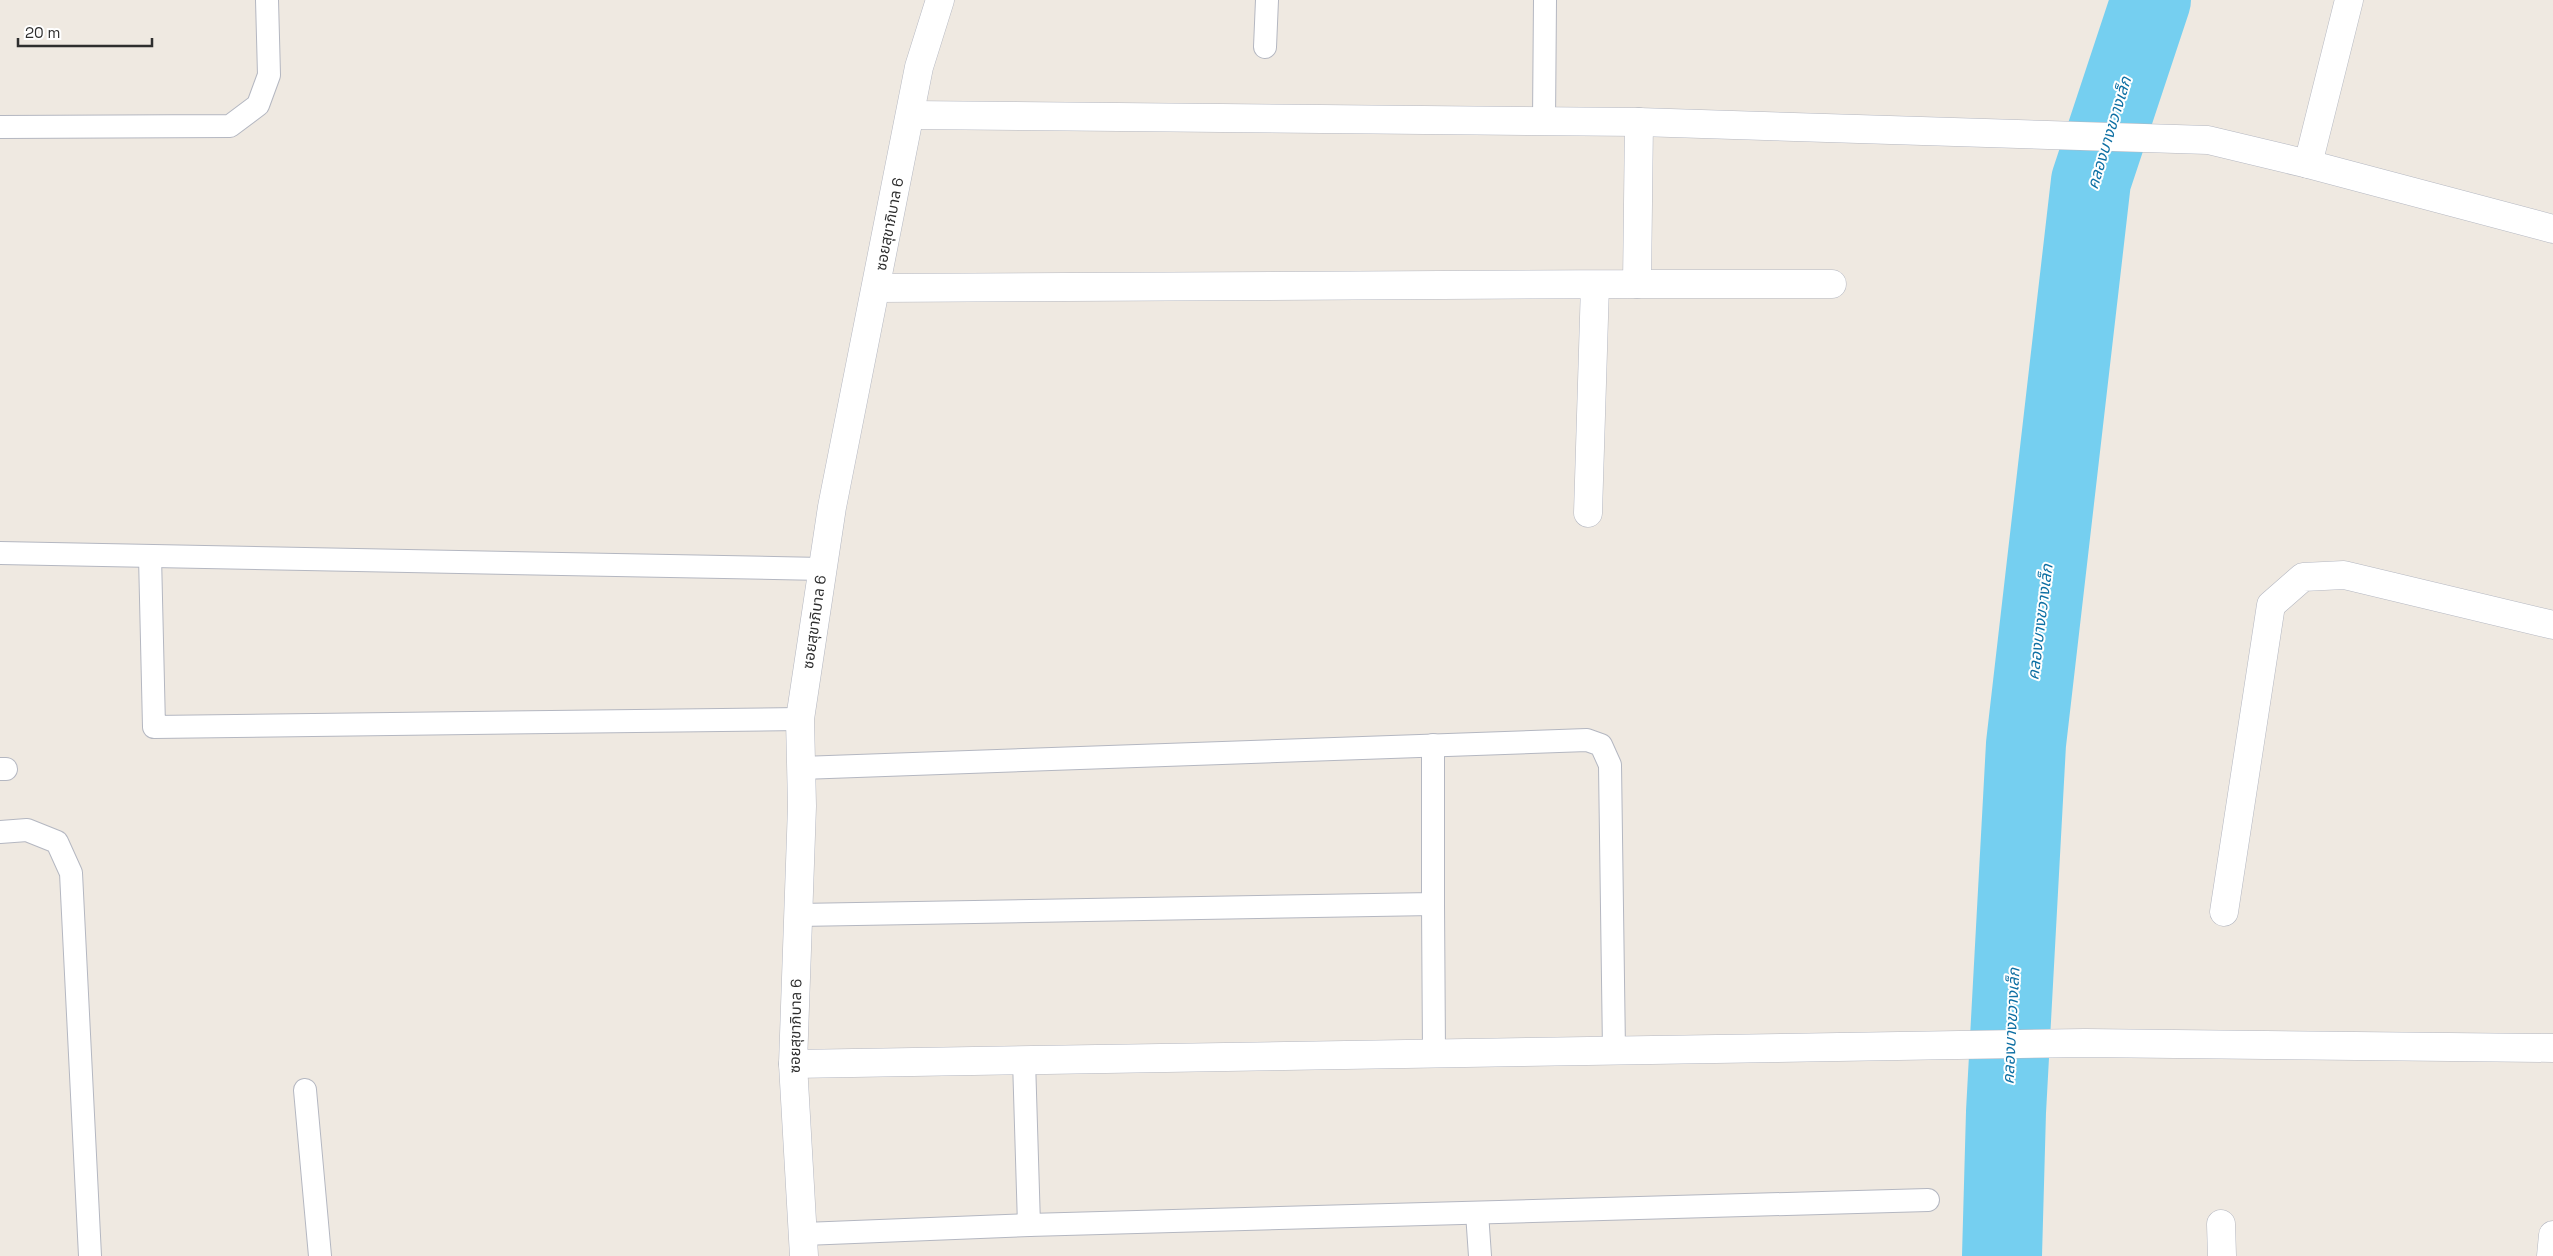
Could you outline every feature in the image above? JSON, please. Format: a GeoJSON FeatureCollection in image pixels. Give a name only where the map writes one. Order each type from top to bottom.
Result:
{"type":"FeatureCollection","features":[{"type":"Feature","properties":{"kind":"street","name":"ซอยสุขาภิบาล 6"},"geometry":{"type":"LineString","coordinates":[[804,1245],[792,1064],[802,768],[800,719],[832,507],[920,67],[940,0]]}},
{"type":"Feature","properties":{"kind":"street"},"geometry":{"type":"LineString","coordinates":[[2308,164],[2349,0]]}},
{"type":"Feature","properties":{"kind":"street"},"geometry":{"type":"LineString","coordinates":[[910,115],[1639,122],[2208,140],[2308,164],[2553,229]]}},
{"type":"Feature","properties":{"kind":"street"},"geometry":{"type":"LineString","coordinates":[[1637,284],[1639,122]]}},
{"type":"Feature","properties":{"kind":"street"},"geometry":{"type":"LineString","coordinates":[[876,288],[1832,284]]}},
{"type":"Feature","properties":{"kind":"street"},"geometry":{"type":"LineString","coordinates":[[1588,513],[1595,285]]}},
{"type":"Feature","properties":{"kind":"street"},"geometry":{"type":"LineString","coordinates":[[2224,912],[2271,605],[2303,577],[2344,575],[2553,625]]}},
{"type":"Feature","properties":{"kind":"street"},"geometry":{"type":"LineString","coordinates":[[792,1064],[2085,1043],[2553,1048]]}},
{"type":"Feature","properties":{"kind":"street"},"geometry":{"type":"LineString","coordinates":[[2221,1224],[2222,1256]]}},
{"type":"Feature","properties":{"kind":"street"},"geometry":{"type":"LineString","coordinates":[[2551,1256],[2553,1235]]}},
{"type":"Feature","properties":{"kind":"lane"},"geometry":{"type":"LineString","coordinates":[[0,127],[230,126],[258,105],[269,75],[267,0]]}},
{"type":"Feature","properties":{"kind":"lane"},"geometry":{"type":"LineString","coordinates":[[1265,47],[1267,0]]}},
{"type":"Feature","properties":{"kind":"lane"},"geometry":{"type":"LineString","coordinates":[[1544,121],[1545,0]]}},
{"type":"Feature","properties":{"kind":"lane"},"geometry":{"type":"LineString","coordinates":[[0,553],[822,569]]}},
{"type":"Feature","properties":{"kind":"lane"},"geometry":{"type":"LineString","coordinates":[[150,556],[154,727],[800,719]]}},
{"type":"Feature","properties":{"kind":"lane"},"geometry":{"type":"LineString","coordinates":[[802,768],[1587,740],[1601,745],[1610,765],[1614,1051]]}},
{"type":"Feature","properties":{"kind":"lane"},"geometry":{"type":"LineString","coordinates":[[1433,745],[1434,1054]]}},
{"type":"Feature","properties":{"kind":"lane"},"geometry":{"type":"LineString","coordinates":[[0,832],[27,830],[57,842],[71,873],[90,1256]]}},
{"type":"Feature","properties":{"kind":"lane"},"geometry":{"type":"LineString","coordinates":[[798,915],[1433,904]]}},
{"type":"Feature","properties":{"kind":"lane"},"geometry":{"type":"LineString","coordinates":[[1024,1060],[1029,1225]]}},
{"type":"Feature","properties":{"kind":"lane"},"geometry":{"type":"LineString","coordinates":[[305,1090],[320,1256]]}},
{"type":"Feature","properties":{"kind":"lane"},"geometry":{"type":"LineString","coordinates":[[804,1245],[1029,1225],[1928,1200]]}},
{"type":"Feature","properties":{"kind":"lane"},"geometry":{"type":"LineString","coordinates":[[1478,1213],[1480,1256]]}},
{"type":"Feature","properties":{"kind":"waterway","name":"คลองบางขวางเล็ก"},"geometry":{"type":"LineString","coordinates":[[2002,1256],[2006,1112],[2026,744],[2091,181],[2151,0]]}}]}
